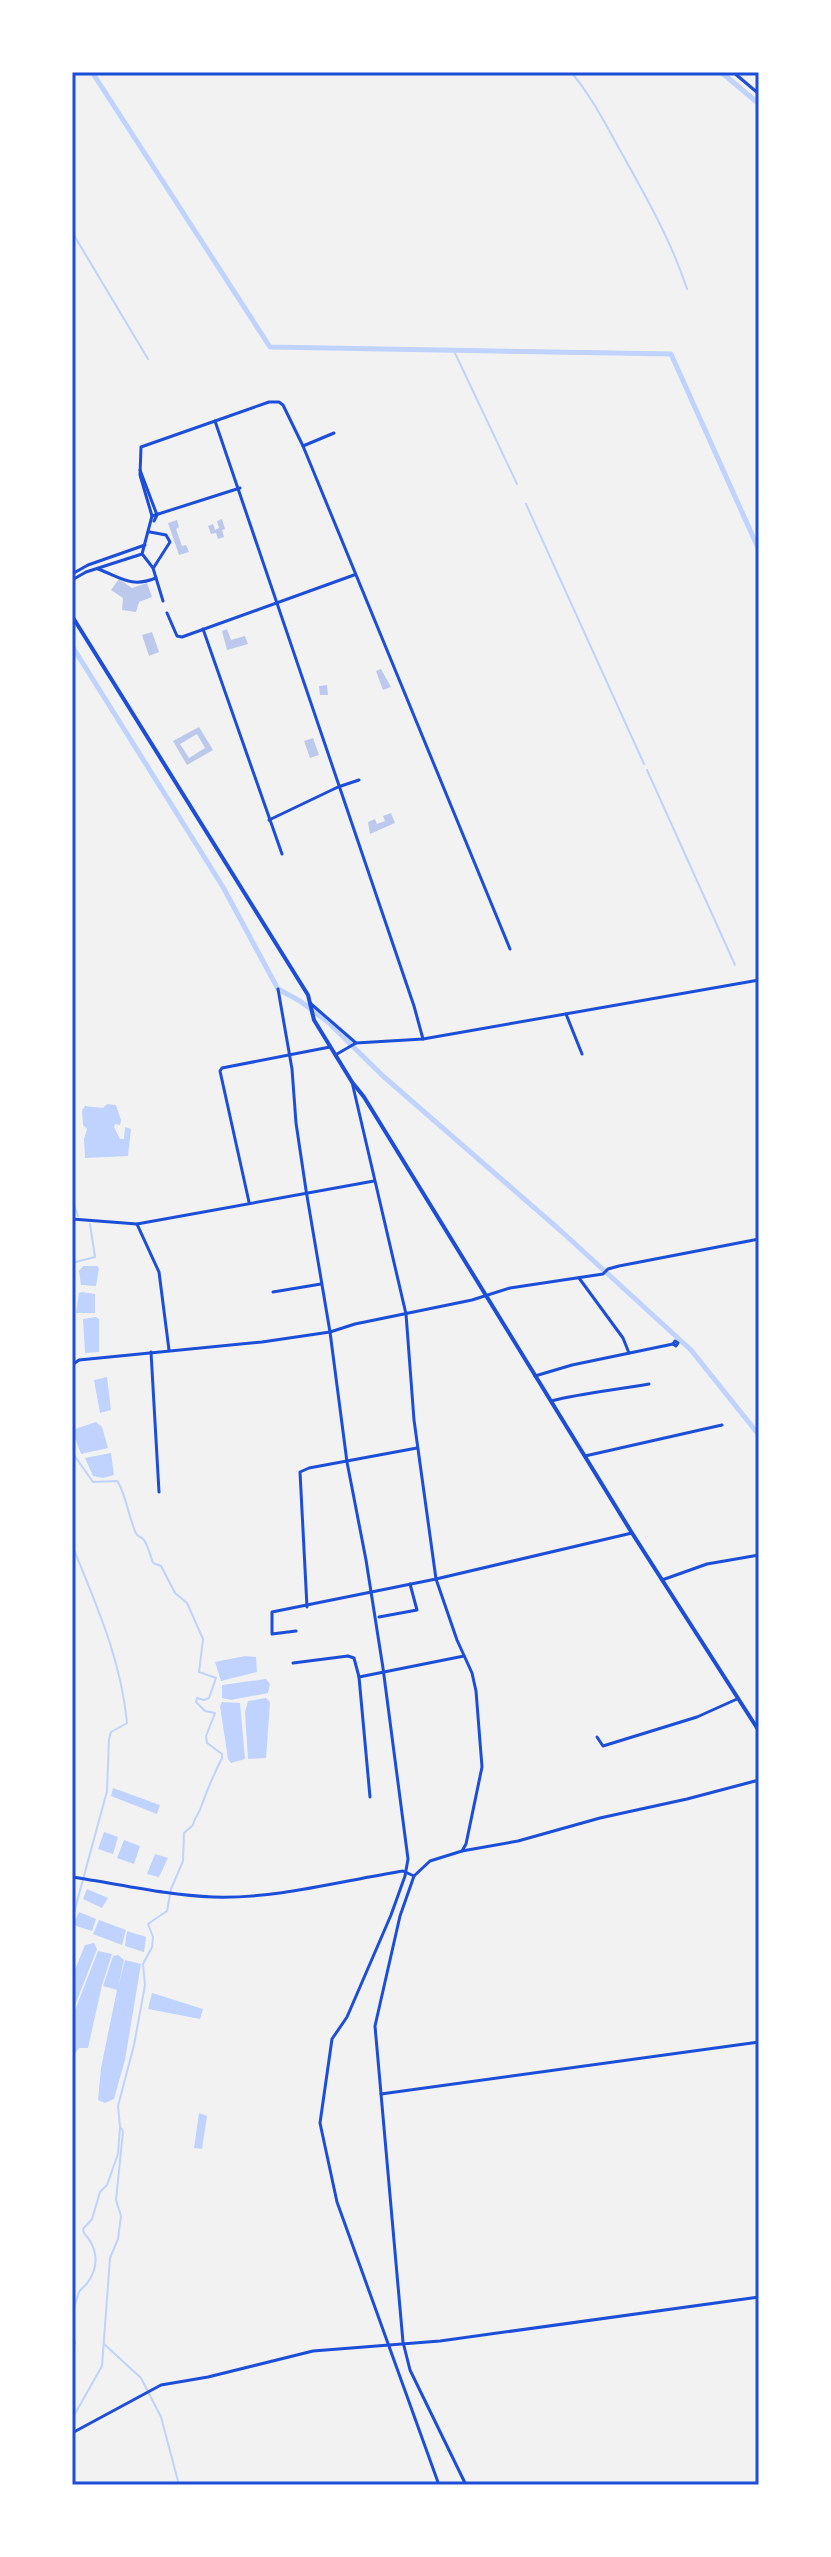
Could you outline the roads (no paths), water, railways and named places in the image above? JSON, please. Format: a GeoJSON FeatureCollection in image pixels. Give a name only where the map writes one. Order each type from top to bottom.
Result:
{"type":"FeatureCollection","features":[{"type":"Feature","properties":{"kind":"main road"},"geometry":{"type":"LineString","coordinates":[[72,616],[311,1005],[314,1020],[352,1082],[759,1731]]}},
{"type":"Feature","properties":{"kind":"street"},"geometry":{"type":"LineString","coordinates":[[733,72],[759,94]]}},
{"type":"Feature","properties":{"kind":"street"},"geometry":{"type":"LineString","coordinates":[[142,554],[155,515],[140,470],[141,447],[265,404],[279,402],[287,411],[303,446],[510,949]]}},
{"type":"Feature","properties":{"kind":"street"},"geometry":{"type":"LineString","coordinates":[[215,421],[423,1039]]}},
{"type":"Feature","properties":{"kind":"street"},"geometry":{"type":"LineString","coordinates":[[303,446],[334,433]]}},
{"type":"Feature","properties":{"kind":"street"},"geometry":{"type":"LineString","coordinates":[[155,515],[240,488]]}},
{"type":"Feature","properties":{"kind":"street"},"geometry":{"type":"LineString","coordinates":[[150,532],[166,535],[170,542],[153,568]]}},
{"type":"Feature","properties":{"kind":"street"},"geometry":{"type":"LineString","coordinates":[[72,574],[88,565],[145,545],[147,537]]}},
{"type":"Feature","properties":{"kind":"street"},"geometry":{"type":"LineString","coordinates":[[142,554],[153,568],[163,601]]}},
{"type":"Feature","properties":{"kind":"street"},"geometry":{"type":"LineString","coordinates":[[72,580],[86,572],[142,554]]}},
{"type":"Feature","properties":{"kind":"street"},"geometry":{"type":"LineString","coordinates":[[98,569],[136,584],[156,578]]}},
{"type":"Feature","properties":{"kind":"street"},"geometry":{"type":"LineString","coordinates":[[167,613],[177,636],[182,637],[354,575]]}},
{"type":"Feature","properties":{"kind":"street"},"geometry":{"type":"LineString","coordinates":[[203,629],[282,854]]}},
{"type":"Feature","properties":{"kind":"street"},"geometry":{"type":"LineString","coordinates":[[269,820],[359,780]]}},
{"type":"Feature","properties":{"kind":"street"},"geometry":{"type":"LineString","coordinates":[[337,1054],[354,1043],[423,1039],[759,980]]}},
{"type":"Feature","properties":{"kind":"street"},"geometry":{"type":"LineString","coordinates":[[278,989],[347,1462],[383,1668],[408,1859],[391,1915],[347,2017],[332,2039],[320,2123],[337,2202],[439,2485]]}},
{"type":"Feature","properties":{"kind":"street"},"geometry":{"type":"LineString","coordinates":[[311,1005],[354,1043]]}},
{"type":"Feature","properties":{"kind":"street"},"geometry":{"type":"LineString","coordinates":[[566,1014],[582,1054]]}},
{"type":"Feature","properties":{"kind":"street"},"geometry":{"type":"LineString","coordinates":[[249,1202],[220,1071],[222,1068],[332,1047]]}},
{"type":"Feature","properties":{"kind":"street"},"geometry":{"type":"LineString","coordinates":[[352,1082],[406,1314],[417,1448],[436,1579],[476,1691],[482,1767],[469,1834],[462,1851]]}},
{"type":"Feature","properties":{"kind":"street"},"geometry":{"type":"LineString","coordinates":[[72,1219],[137,1224],[374,1181]]}},
{"type":"Feature","properties":{"kind":"street"},"geometry":{"type":"LineString","coordinates":[[137,1224],[159,1272],[169,1350]]}},
{"type":"Feature","properties":{"kind":"street"},"geometry":{"type":"LineString","coordinates":[[72,1365],[79,1360],[262,1342],[329,1332],[510,1288],[603,1274],[608,1269],[759,1239]]}},
{"type":"Feature","properties":{"kind":"street"},"geometry":{"type":"LineString","coordinates":[[579,1278],[623,1338],[629,1353]]}},
{"type":"Feature","properties":{"kind":"street"},"geometry":{"type":"LineString","coordinates":[[273,1292],[321,1284]]}},
{"type":"Feature","properties":{"kind":"street"},"geometry":{"type":"LineString","coordinates":[[535,1376],[673,1344]]}},
{"type":"Feature","properties":{"kind":"street"},"geometry":{"type":"LineString","coordinates":[[151,1352],[159,1492]]}},
{"type":"Feature","properties":{"kind":"street"},"geometry":{"type":"LineString","coordinates":[[551,1401],[586,1392],[609,1392],[649,1384]]}},
{"type":"Feature","properties":{"kind":"street"},"geometry":{"type":"LineString","coordinates":[[585,1456],[722,1425]]}},
{"type":"Feature","properties":{"kind":"street"},"geometry":{"type":"LineString","coordinates":[[307,1607],[300,1472],[417,1448]]}},
{"type":"Feature","properties":{"kind":"street"},"geometry":{"type":"LineString","coordinates":[[296,1631],[272,1634],[272,1612],[436,1579],[632,1533]]}},
{"type":"Feature","properties":{"kind":"street"},"geometry":{"type":"LineString","coordinates":[[662,1580],[707,1564],[759,1555]]}},
{"type":"Feature","properties":{"kind":"street"},"geometry":{"type":"LineString","coordinates":[[379,1617],[417,1610],[410,1584]]}},
{"type":"Feature","properties":{"kind":"street"},"geometry":{"type":"LineString","coordinates":[[293,1663],[348,1656],[354,1658],[359,1677],[370,1797]]}},
{"type":"Feature","properties":{"kind":"street"},"geometry":{"type":"LineString","coordinates":[[359,1677],[464,1656]]}},
{"type":"Feature","properties":{"kind":"street"},"geometry":{"type":"LineString","coordinates":[[597,1737],[603,1746],[697,1717],[737,1699]]}},
{"type":"Feature","properties":{"kind":"street"},"geometry":{"type":"LineString","coordinates":[[466,2485],[410,2370],[403,2342],[375,2026],[400,1916],[414,1876],[430,1861],[462,1851],[518,1841],[759,1780]]}},
{"type":"Feature","properties":{"kind":"street"},"geometry":{"type":"LineString","coordinates":[[72,1877],[214,1897],[286,1893],[405,1872],[414,1876]]}},
{"type":"Feature","properties":{"kind":"street"},"geometry":{"type":"LineString","coordinates":[[381,2094],[759,2042]]}},
{"type":"Feature","properties":{"kind":"street"},"geometry":{"type":"LineString","coordinates":[[72,2433],[161,2385],[208,2377],[313,2351],[440,2341],[759,2297]]}},
{"type":"Feature","properties":{"kind":"water"},"geometry":{"type":"Polygon","coordinates":[[[107,1104],[116,1105],[121,1120],[120,1125],[115,1124],[114,1127],[120,1139],[124,1139],[125,1127],[131,1129],[128,1156],[85,1158],[87,1129],[83,1125],[82,1110],[85,1106],[103,1108],[107,1104]]]}},
{"type":"Feature","properties":{"kind":"water"},"geometry":{"type":"Polygon","coordinates":[[[83,1266],[99,1268],[96,1286],[81,1285],[79,1271],[83,1266]]]}},
{"type":"Feature","properties":{"kind":"water"},"geometry":{"type":"Polygon","coordinates":[[[79,1293],[95,1294],[95,1313],[76,1313],[79,1293]]]}},
{"type":"Feature","properties":{"kind":"water"},"geometry":{"type":"Polygon","coordinates":[[[83,1319],[99,1319],[99,1352],[85,1353],[83,1319]]]}},
{"type":"Feature","properties":{"kind":"water"},"geometry":{"type":"Polygon","coordinates":[[[107,1377],[111,1410],[100,1413],[94,1380],[107,1377]]]}},
{"type":"Feature","properties":{"kind":"water"},"geometry":{"type":"Polygon","coordinates":[[[96,1422],[102,1427],[108,1448],[81,1454],[73,1433],[75,1429],[96,1422]]]}},
{"type":"Feature","properties":{"kind":"water"},"geometry":{"type":"Polygon","coordinates":[[[111,1453],[114,1475],[103,1478],[93,1476],[85,1458],[111,1453]]]}},
{"type":"Feature","properties":{"kind":"water"},"geometry":{"type":"Polygon","coordinates":[[[256,1657],[257,1672],[221,1681],[215,1662],[256,1657]]]}},
{"type":"Feature","properties":{"kind":"water"},"geometry":{"type":"Polygon","coordinates":[[[266,1679],[270,1684],[268,1693],[231,1700],[222,1698],[222,1685],[266,1679]]]}},
{"type":"Feature","properties":{"kind":"water"},"geometry":{"type":"Polygon","coordinates":[[[266,1698],[270,1702],[266,1758],[248,1759],[245,1712],[248,1701],[266,1698]]]}},
{"type":"Feature","properties":{"kind":"water"},"geometry":{"type":"Polygon","coordinates":[[[222,1702],[240,1703],[245,1759],[231,1763],[220,1706],[222,1702]]]}},
{"type":"Feature","properties":{"kind":"water"},"geometry":{"type":"Polygon","coordinates":[[[113,1788],[160,1805],[157,1814],[111,1796],[113,1788]]]}},
{"type":"Feature","properties":{"kind":"water"},"geometry":{"type":"Polygon","coordinates":[[[104,1832],[118,1837],[113,1854],[98,1849],[104,1832]]]}},
{"type":"Feature","properties":{"kind":"water"},"geometry":{"type":"Polygon","coordinates":[[[124,1840],[140,1846],[134,1864],[117,1858],[124,1840]]]}},
{"type":"Feature","properties":{"kind":"water"},"geometry":{"type":"Polygon","coordinates":[[[155,1854],[168,1858],[159,1877],[147,1874],[155,1854]]]}},
{"type":"Feature","properties":{"kind":"water"},"geometry":{"type":"Polygon","coordinates":[[[87,1889],[108,1898],[102,1908],[83,1899],[87,1889]]]}},
{"type":"Feature","properties":{"kind":"water"},"geometry":{"type":"Polygon","coordinates":[[[79,1912],[96,1919],[92,1931],[73,1925],[79,1912]]]}},
{"type":"Feature","properties":{"kind":"water"},"geometry":{"type":"Polygon","coordinates":[[[99,1920],[126,1930],[122,1945],[93,1934],[99,1920]]]}},
{"type":"Feature","properties":{"kind":"water"},"geometry":{"type":"Polygon","coordinates":[[[127,1931],[146,1937],[144,1952],[125,1946],[127,1931]]]}},
{"type":"Feature","properties":{"kind":"water"},"geometry":{"type":"Polygon","coordinates":[[[94,1943],[97,1949],[72,2013],[72,1977],[85,1945],[94,1943]]]}},
{"type":"Feature","properties":{"kind":"water"},"geometry":{"type":"Polygon","coordinates":[[[98,1951],[112,1954],[88,2048],[79,2048],[72,2058],[72,2018],[98,1951]]]}},
{"type":"Feature","properties":{"kind":"water"},"geometry":{"type":"Polygon","coordinates":[[[118,1955],[124,1960],[118,1988],[125,1960],[141,1964],[125,2060],[114,2099],[105,2103],[98,2100],[101,2068],[117,1990],[103,1986],[113,1956],[118,1955]]]}},
{"type":"Feature","properties":{"kind":"water"},"geometry":{"type":"Polygon","coordinates":[[[152,1993],[203,2009],[200,2019],[148,2009],[152,1993]]]}},
{"type":"Feature","properties":{"kind":"water"},"geometry":{"type":"Polygon","coordinates":[[[199,2113],[207,2116],[202,2149],[194,2148],[199,2113]]]}},
{"type":"Feature","properties":{"kind":"waterway"},"geometry":{"type":"LineString","coordinates":[[92,72],[270,347],[671,354],[759,550]]}},
{"type":"Feature","properties":{"kind":"waterway"},"geometry":{"type":"LineString","coordinates":[[571,72],[597,110],[648,201],[687,289]]}},
{"type":"Feature","properties":{"kind":"waterway"},"geometry":{"type":"LineString","coordinates":[[721,72],[759,104]]}},
{"type":"Feature","properties":{"kind":"waterway"},"geometry":{"type":"LineString","coordinates":[[72,232],[148,359]]}},
{"type":"Feature","properties":{"kind":"waterway"},"geometry":{"type":"LineString","coordinates":[[454,351],[517,484]]}},
{"type":"Feature","properties":{"kind":"waterway"},"geometry":{"type":"LineString","coordinates":[[526,504],[644,764]]}},
{"type":"Feature","properties":{"kind":"waterway"},"geometry":{"type":"LineString","coordinates":[[72,646],[223,887],[278,989],[329,1023],[383,1076],[561,1231],[691,1350],[759,1435]]}},
{"type":"Feature","properties":{"kind":"waterway"},"geometry":{"type":"LineString","coordinates":[[647,770],[735,965]]}},
{"type":"Feature","properties":{"kind":"waterway"},"geometry":{"type":"LineString","coordinates":[[72,1200],[78,1216]]}},
{"type":"Feature","properties":{"kind":"waterway"},"geometry":{"type":"LineString","coordinates":[[72,1263],[95,1257],[90,1224]]}},
{"type":"Feature","properties":{"kind":"waterway"},"geometry":{"type":"LineString","coordinates":[[72,1445],[74,1455],[93,1482],[117,1481],[134,1530],[146,1544],[153,1563],[161,1566],[175,1593],[187,1603],[203,1639],[199,1672],[216,1678],[209,1698],[197,1698],[196,1702],[205,1711],[215,1713],[206,1736],[207,1743],[222,1754],[193,1825],[184,1833],[183,1861],[171,1889],[167,1911],[148,1924],[153,1937],[152,1947],[143,1964],[145,1985],[118,2106],[118,2154],[107,2185],[100,2192],[92,2219],[83,2229],[92,2244],[95,2263],[92,2276],[79,2292],[72,2310]]}},
{"type":"Feature","properties":{"kind":"waterway"},"geometry":{"type":"LineString","coordinates":[[72,1545],[113,1654],[127,1723],[111,1732],[109,1739],[107,1791],[72,1920]]}},
{"type":"Feature","properties":{"kind":"waterway"},"geometry":{"type":"LineString","coordinates":[[72,2419],[102,2366],[110,2258],[118,2239],[121,2216],[116,2200],[121,2128]]}},
{"type":"Feature","properties":{"kind":"waterway"},"geometry":{"type":"LineString","coordinates":[[72,2336],[75,2343],[72,2355]]}},
{"type":"Feature","properties":{"kind":"waterway"},"geometry":{"type":"LineString","coordinates":[[104,2344],[141,2378],[161,2417],[179,2485]]}}]}
